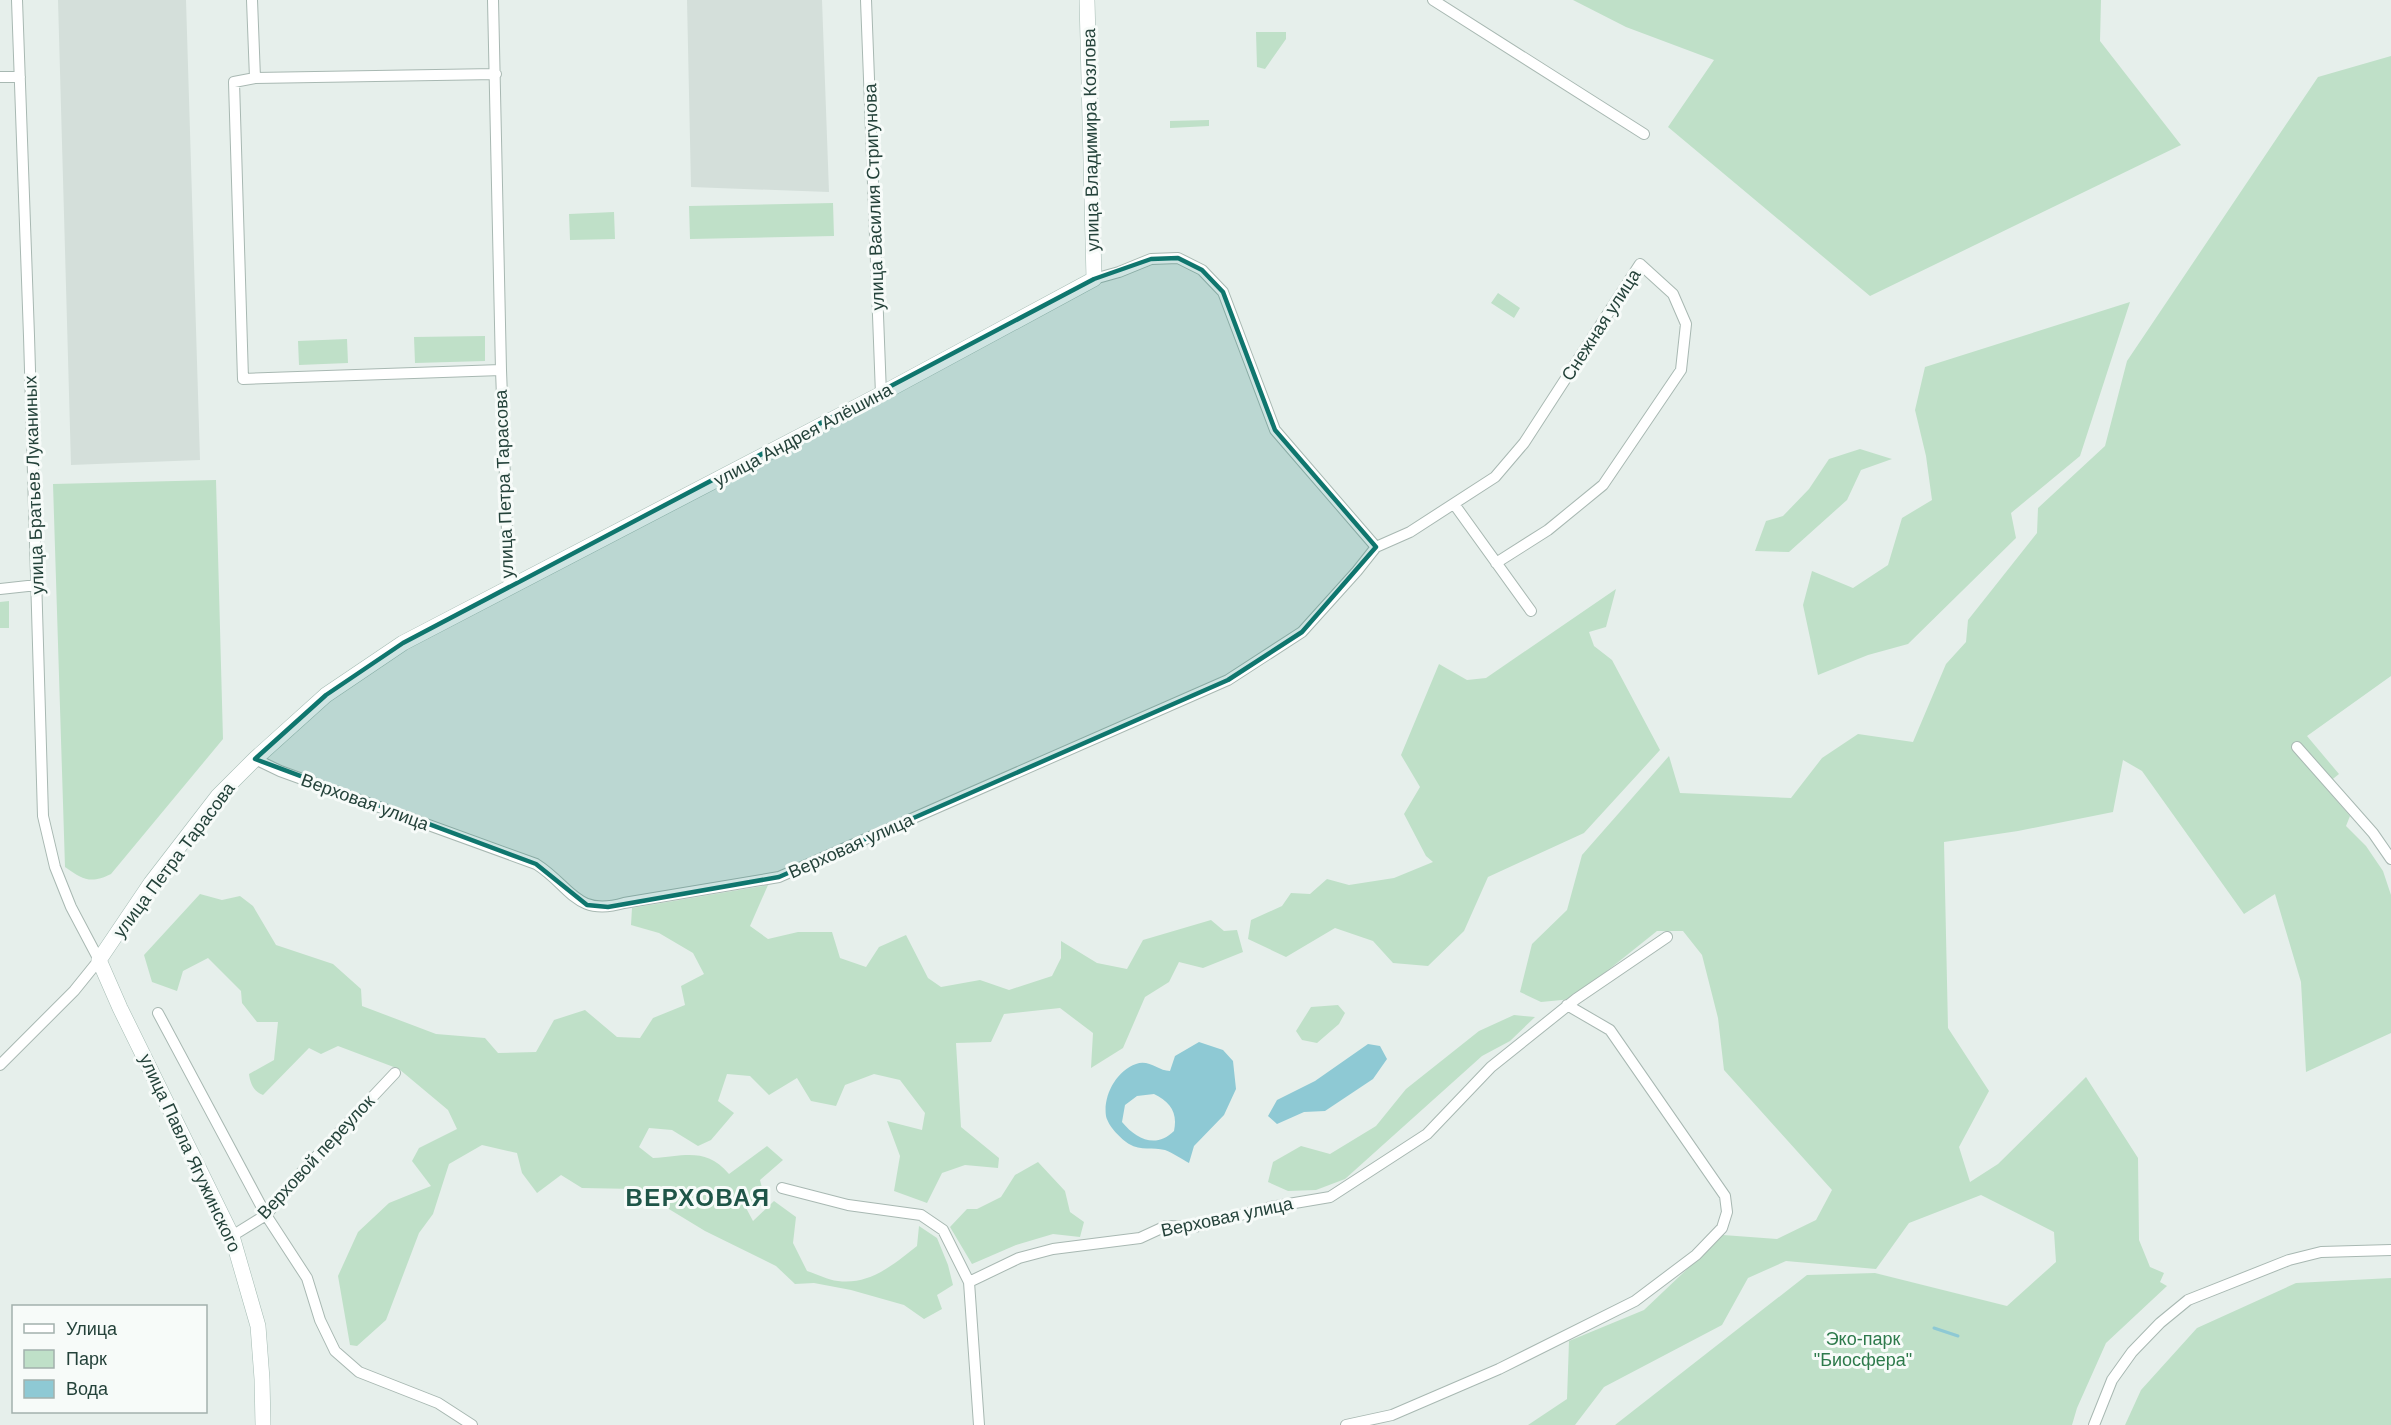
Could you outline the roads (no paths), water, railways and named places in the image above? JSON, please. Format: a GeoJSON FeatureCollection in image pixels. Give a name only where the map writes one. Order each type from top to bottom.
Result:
{"type":"FeatureCollection","features":[{"type":"Feature","properties":{"kind":"street","name":"улица Братьев Луканиных"},"geometry":{"type":"LineString","coordinates":[[17,0],[43,816],[56,867],[75,915],[99,960]]}},
{"type":"Feature","properties":{"kind":"street"},"geometry":{"type":"LineString","coordinates":[[252,0],[255,78]]}},
{"type":"Feature","properties":{"kind":"street","name":"улица Петра Тарасова"},"geometry":{"type":"LineString","coordinates":[[99,960],[218,796],[255,759],[336,689],[404,643],[509,586],[501,370],[493,0]]}},
{"type":"Feature","properties":{"kind":"street","name":"улица Василия Стригунова"},"geometry":{"type":"LineString","coordinates":[[866,0],[881,394]]}},
{"type":"Feature","properties":{"kind":"street","name":"улица Владимира Козлова"},"geometry":{"type":"LineString","coordinates":[[1087,0],[1094,279]]}},
{"type":"Feature","properties":{"kind":"street"},"geometry":{"type":"LineString","coordinates":[[1433,0],[1644,134]]}},
{"type":"Feature","properties":{"kind":"street"},"geometry":{"type":"LineString","coordinates":[[496,74],[255,78],[234,82],[243,379],[501,370]]}},
{"type":"Feature","properties":{"kind":"street"},"geometry":{"type":"LineString","coordinates":[[0,77],[20,76]]}},
{"type":"Feature","properties":{"kind":"street"},"geometry":{"type":"LineString","coordinates":[[1094,279],[1151,259],[1178,258],[1202,270],[1223,292],[1275,430],[1376,547]]}},
{"type":"Feature","properties":{"kind":"street","name":"Снежная улица"},"geometry":{"type":"LineString","coordinates":[[1376,547],[1410,532],[1495,477],[1524,443],[1640,264],[1673,294],[1686,324],[1681,370],[1604,486],[1548,530],[1496,563]]}},
{"type":"Feature","properties":{"kind":"street","name":"улица Андрея Алёшина"},"geometry":{"type":"LineString","coordinates":[[509,586],[881,394],[1094,279]]}},
{"type":"Feature","properties":{"kind":"street"},"geometry":{"type":"LineString","coordinates":[[1454,504],[1531,610]]}},
{"type":"Feature","properties":{"kind":"street","name":"Верховая улица"},"geometry":{"type":"LineString","coordinates":[[255,759],[280,771],[536,864],[553,874],[573,897],[586,905],[608,908],[624,903],[779,877],[1228,680],[1302,632],[1376,547]]}},
{"type":"Feature","properties":{"kind":"street"},"geometry":{"type":"LineString","coordinates":[[0,589],[37,585]]}},
{"type":"Feature","properties":{"kind":"street"},"geometry":{"type":"LineString","coordinates":[[2297,747],[2373,833],[2391,858]]}},
{"type":"Feature","properties":{"kind":"street","name":"Верховая улица"},"geometry":{"type":"LineString","coordinates":[[969,1282],[1019,1258],[1053,1249],[1140,1238],[1166,1226],[1195,1227],[1271,1207],[1330,1197],[1427,1134],[1491,1067],[1567,1005],[1667,937]]}},
{"type":"Feature","properties":{"kind":"street"},"geometry":{"type":"LineString","coordinates":[[0,1065],[74,991],[99,960]]}},
{"type":"Feature","properties":{"kind":"street","name":"улица Павла Ягужинского"},"geometry":{"type":"LineString","coordinates":[[99,960],[120,1008],[232,1236],[258,1326],[262,1379],[262,1425]]}},
{"type":"Feature","properties":{"kind":"street"},"geometry":{"type":"LineString","coordinates":[[1346,1425],[1392,1415],[1499,1369],[1635,1301],[1696,1255],[1722,1228],[1727,1212],[1725,1196],[1610,1030],[1567,1005]]}},
{"type":"Feature","properties":{"kind":"street"},"geometry":{"type":"LineString","coordinates":[[158,1013],[266,1215],[307,1278],[320,1320],[335,1351],[359,1372],[438,1403],[472,1425]]}},
{"type":"Feature","properties":{"kind":"street","name":"Верховой переулок"},"geometry":{"type":"LineString","coordinates":[[232,1236],[266,1215],[299,1175],[395,1073]]}},
{"type":"Feature","properties":{"kind":"street"},"geometry":{"type":"LineString","coordinates":[[782,1188],[848,1204],[921,1215],[943,1230],[969,1282],[979,1425]]}},
{"type":"Feature","properties":{"kind":"street"},"geometry":{"type":"LineString","coordinates":[[2094,1425],[2112,1380],[2132,1352],[2160,1323],[2188,1300],[2289,1260],[2321,1252],[2391,1250]]}},
{"type":"Feature","properties":{"kind":"water"},"geometry":{"type":"Polygon","coordinates":[[[1199,1042],[1223,1050],[1233,1061],[1236,1089],[1224,1115],[1194,1146],[1189,1163],[1165,1150],[1129,1144],[1115,1132],[1106,1116],[1109,1093],[1122,1072],[1141,1063],[1170,1071],[1175,1056],[1199,1042]],[[1154,1094],[1137,1096],[1125,1105],[1122,1122],[1146,1140],[1160,1140],[1167,1136],[1174,1131],[1175,1118],[1172,1108],[1154,1094]]]}},
{"type":"Feature","properties":{"kind":"water"},"geometry":{"type":"Polygon","coordinates":[[[1368,1044],[1380,1046],[1387,1059],[1373,1079],[1325,1111],[1304,1112],[1277,1124],[1268,1116],[1277,1100],[1315,1081],[1368,1044]]]}},
{"type":"Feature","properties":{"kind":"waterway"},"geometry":{"type":"LineString","coordinates":[[1934,1328],[1958,1336]]}},
{"type":"Feature","properties":{"kind":"district","name":"ВЕРХОВАЯ"},"geometry":{"type":"Point","coordinates":[698,1198]}},
{"type":"Feature","properties":{"kind":"park label","name":"Эко-парк \"Биосфера\""},"geometry":{"type":"Point","coordinates":[1863,1349]}}]}
